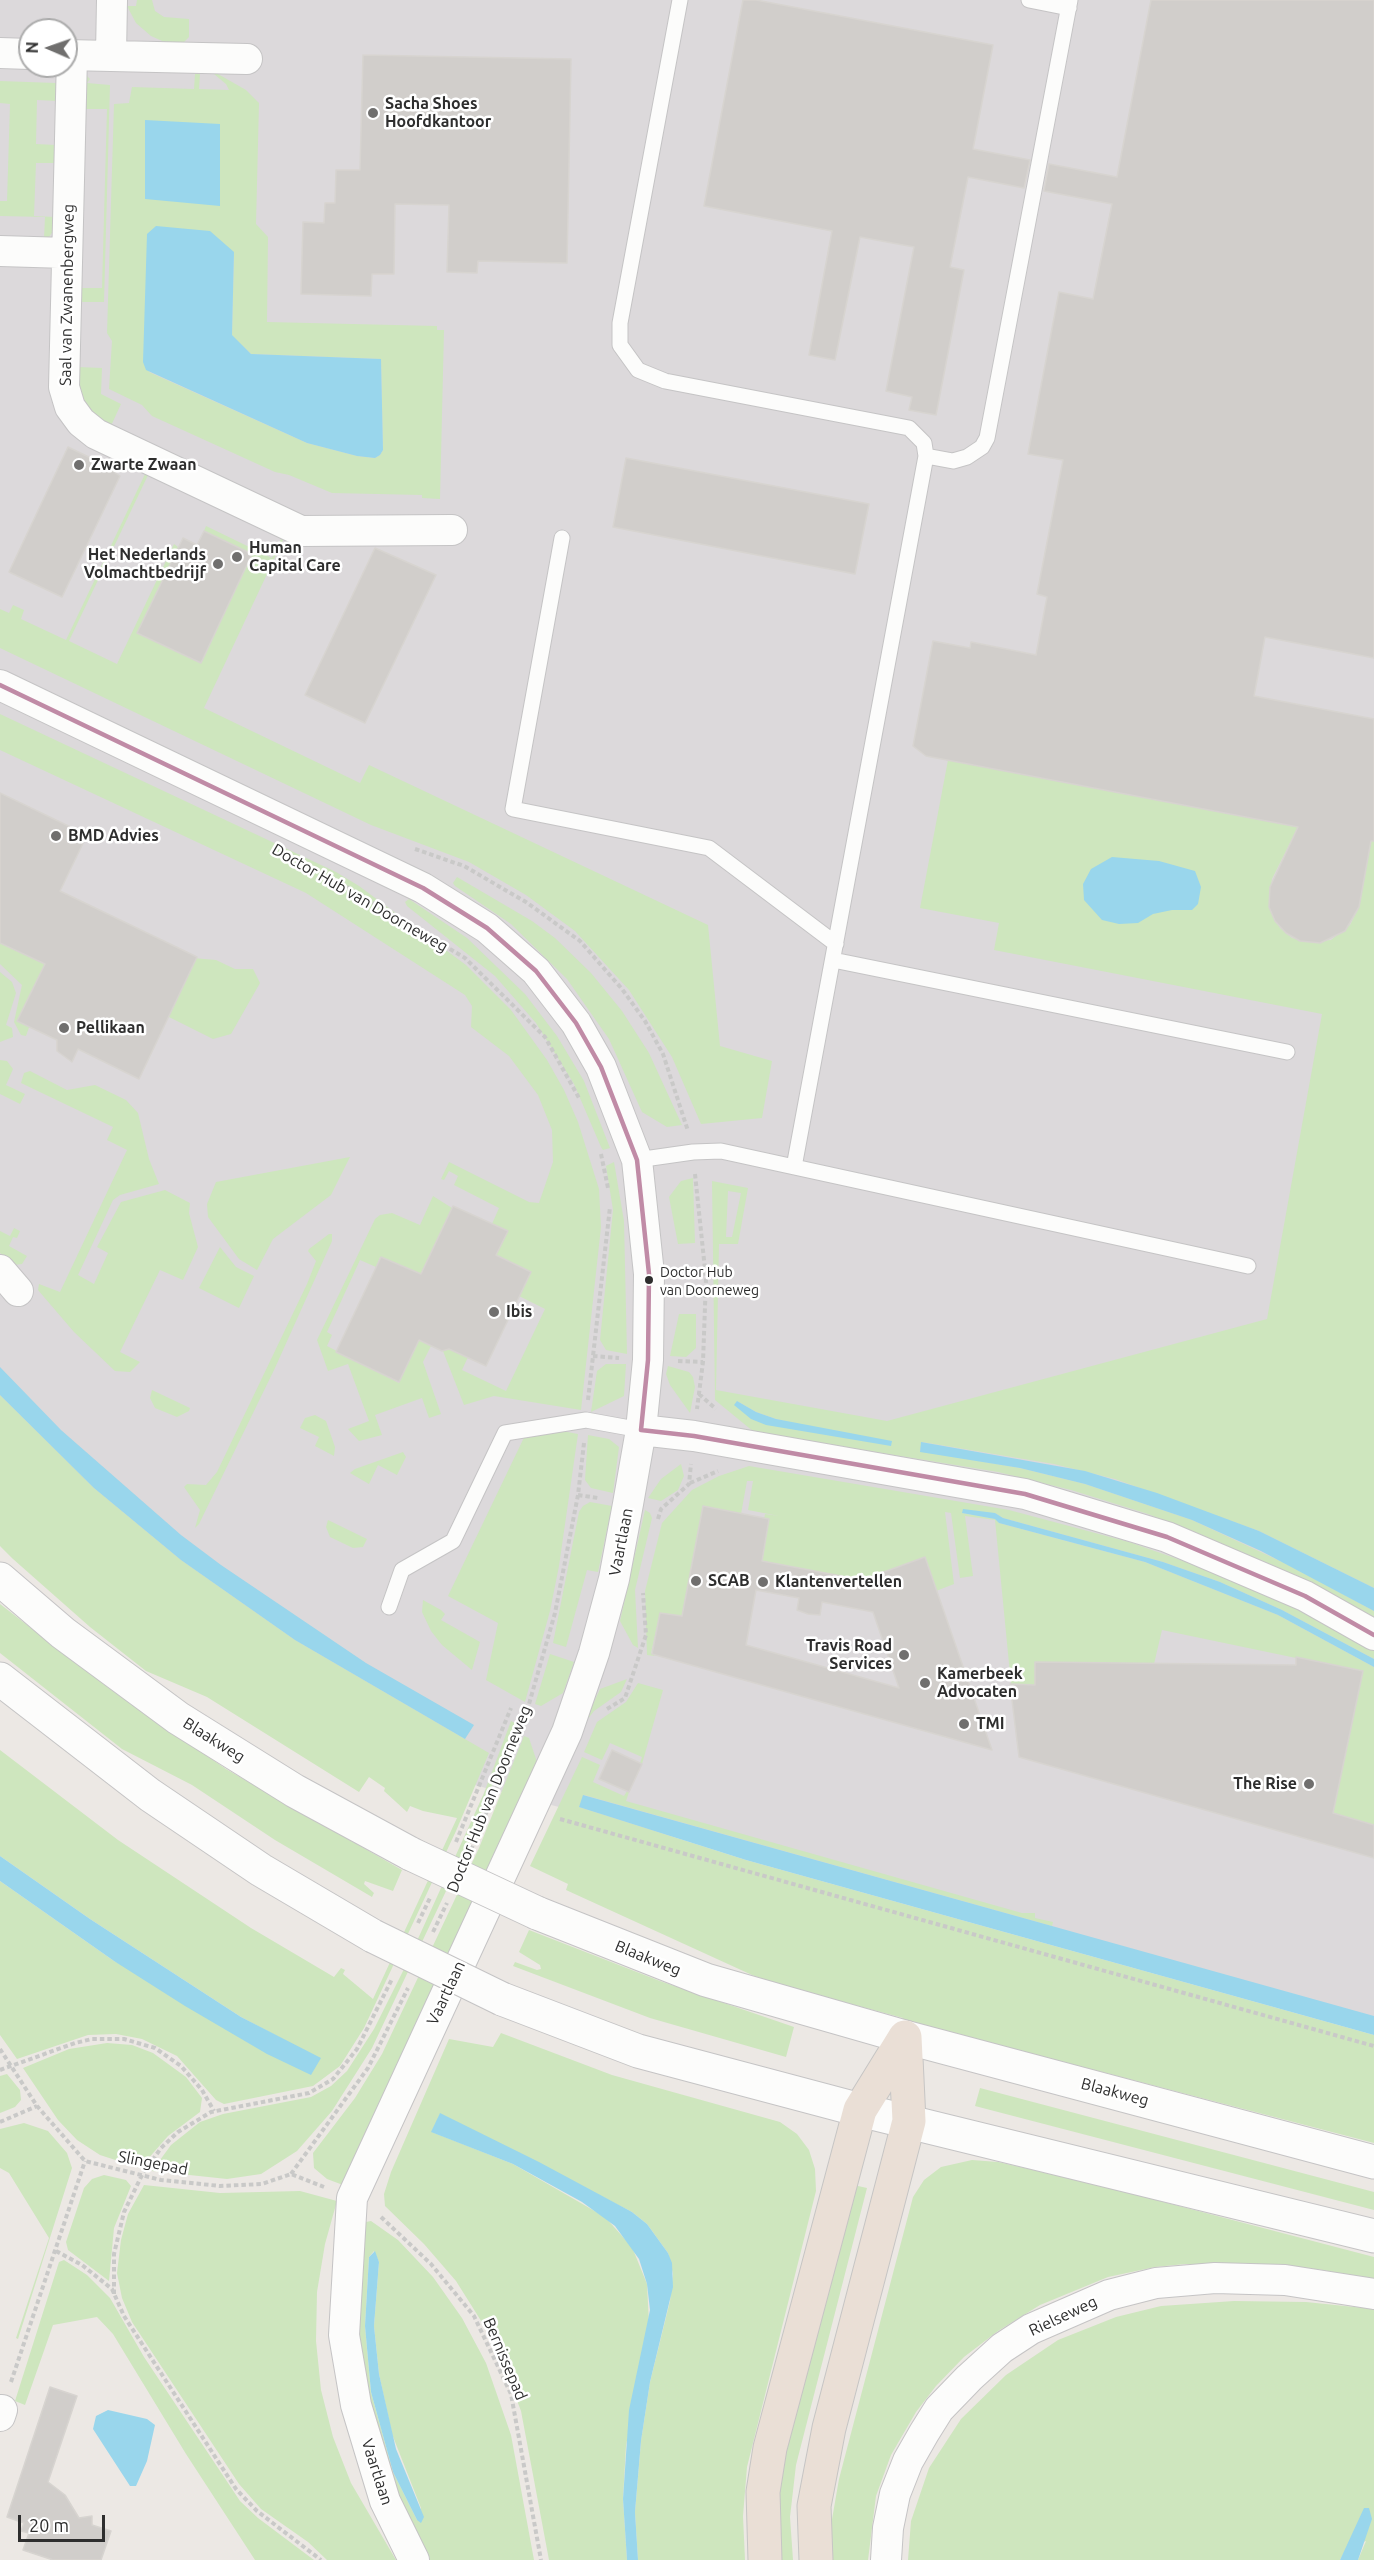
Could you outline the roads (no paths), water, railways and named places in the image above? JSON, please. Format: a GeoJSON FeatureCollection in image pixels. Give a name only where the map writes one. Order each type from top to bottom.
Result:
{"type":"FeatureCollection","features":[{"type":"Feature","properties":{"kind":"highway"},"geometry":{"type":"LineString","coordinates":[[765,2560],[763,2492],[770,2448],[860,2110],[904,2037]]}},
{"type":"Feature","properties":{"kind":"highway"},"geometry":{"type":"LineString","coordinates":[[816,2560],[814,2506],[829,2428],[909,2121],[904,2037]]}},
{"type":"Feature","properties":{"kind":"main road","name":"Blaakweg"},"geometry":{"type":"LineString","coordinates":[[0,1579],[63,1633],[178,1718],[295,1791],[411,1854],[537,1913],[706,1980],[904,2037],[1374,2162]]}},
{"type":"Feature","properties":{"kind":"main road"},"geometry":{"type":"LineString","coordinates":[[0,1679],[150,1795],[261,1870],[373,1936],[502,1999],[638,2051],[860,2110],[1374,2236]]}},
{"type":"Feature","properties":{"kind":"street"},"geometry":{"type":"LineString","coordinates":[[111,55],[112,0]]}},
{"type":"Feature","properties":{"kind":"street"},"geometry":{"type":"LineString","coordinates":[[0,53],[18,54]]}},
{"type":"Feature","properties":{"kind":"street","name":"Saal van Zwanenbergweg"},"geometry":{"type":"LineString","coordinates":[[78,55],[247,59]]}},
{"type":"Feature","properties":{"kind":"street","name":"Saal van Zwanenbergweg"},"geometry":{"type":"LineString","coordinates":[[69,78],[68,253],[64,387],[75,414],[81,422],[96,434],[301,531],[452,530]]}},
{"type":"Feature","properties":{"kind":"street"},"geometry":{"type":"LineString","coordinates":[[0,251],[68,253]]}},
{"type":"Feature","properties":{"kind":"street","name":"Doctor Hub van Doorneweg"},"geometry":{"type":"LineString","coordinates":[[0,685],[423,888],[487,928],[536,971],[576,1023],[601,1067],[637,1160],[649,1274],[648,1360],[641,1430]]}},
{"type":"Feature","properties":{"kind":"street"},"geometry":{"type":"LineString","coordinates":[[641,1430],[694,1436],[1025,1494],[1167,1537],[1305,1596],[1374,1635]]}},
{"type":"Feature","properties":{"kind":"street","name":"Vaartlaan"},"geometry":{"type":"LineString","coordinates":[[414,2560],[385,2501],[354,2393],[344,2335],[352,2198],[567,1732],[594,1653],[614,1579],[641,1430]]}},
{"type":"Feature","properties":{"kind":"street","name":"Rielseweg"},"geometry":{"type":"LineString","coordinates":[[886,2560],[888,2528],[895,2494],[924,2433],[939,2409],[1002,2348],[1032,2329],[1109,2295],[1156,2283],[1215,2278],[1285,2280],[1374,2294]]}},
{"type":"Feature","properties":{"kind":"lane"},"geometry":{"type":"LineString","coordinates":[[680,0],[620,323],[620,345],[638,370],[665,381],[909,428],[924,443],[926,456],[794,1167]]}},
{"type":"Feature","properties":{"kind":"lane"},"geometry":{"type":"LineString","coordinates":[[926,456],[953,460],[967,457],[982,447],[987,438],[1070,4],[1029,0]]}},
{"type":"Feature","properties":{"kind":"lane"},"geometry":{"type":"LineString","coordinates":[[562,538],[513,808],[709,848],[836,944]]}},
{"type":"Feature","properties":{"kind":"lane"},"geometry":{"type":"LineString","coordinates":[[833,960],[1287,1052]]}},
{"type":"Feature","properties":{"kind":"lane"},"geometry":{"type":"LineString","coordinates":[[637,1160],[693,1152],[722,1151],[1248,1266]]}},
{"type":"Feature","properties":{"kind":"lane"},"geometry":{"type":"LineString","coordinates":[[389,1607],[402,1570],[453,1541],[505,1433],[586,1420],[641,1430]]}},
{"type":"Feature","properties":{"kind":"water"},"geometry":{"type":"Polygon","coordinates":[[[145,120],[220,124],[220,206],[145,199],[145,120]]]}},
{"type":"Feature","properties":{"kind":"water"},"geometry":{"type":"Polygon","coordinates":[[[156,226],[210,231],[234,252],[232,335],[251,354],[381,359],[383,450],[380,455],[375,458],[357,456],[307,443],[146,370],[143,362],[147,234],[156,226]]]}},
{"type":"Feature","properties":{"kind":"water"},"geometry":{"type":"Polygon","coordinates":[[[1112,857],[1159,861],[1195,871],[1201,887],[1198,904],[1192,910],[1172,910],[1153,914],[1138,923],[1119,924],[1102,920],[1084,900],[1083,884],[1091,869],[1112,857]]]}},
{"type":"Feature","properties":{"kind":"water"},"geometry":{"type":"Polygon","coordinates":[[[0,1367],[61,1430],[181,1535],[221,1565],[366,1663],[474,1725],[465,1739],[295,1640],[181,1560],[94,1488],[0,1395],[0,1367]]]}},
{"type":"Feature","properties":{"kind":"water"},"geometry":{"type":"Polygon","coordinates":[[[737,1401],[756,1412],[776,1419],[892,1441],[891,1446],[766,1425],[751,1419],[734,1405],[737,1401]]]}},
{"type":"Feature","properties":{"kind":"water"},"geometry":{"type":"Polygon","coordinates":[[[921,1442],[1085,1471],[1157,1493],[1259,1531],[1374,1588],[1374,1611],[1261,1551],[1192,1520],[1085,1484],[1020,1468],[920,1452],[921,1442]]]}},
{"type":"Feature","properties":{"kind":"water"},"geometry":{"type":"Polygon","coordinates":[[[963,1509],[995,1513],[1003,1518],[1163,1562],[1220,1582],[1282,1610],[1374,1659],[1374,1667],[1278,1615],[1145,1562],[999,1523],[995,1519],[962,1513],[963,1509]]]}},
{"type":"Feature","properties":{"kind":"water"},"geometry":{"type":"Polygon","coordinates":[[[583,1795],[1374,2016],[1374,2035],[746,1860],[579,1807],[583,1795]]]}},
{"type":"Feature","properties":{"kind":"water"},"geometry":{"type":"Polygon","coordinates":[[[0,1856],[90,1919],[241,2017],[321,2058],[311,2075],[267,2054],[185,2006],[114,1961],[0,1881],[0,1856]]]}},
{"type":"Feature","properties":{"kind":"water"},"geometry":{"type":"Polygon","coordinates":[[[440,2113],[539,2162],[632,2212],[647,2224],[668,2253],[672,2263],[673,2287],[650,2382],[641,2441],[635,2512],[638,2560],[627,2560],[623,2499],[629,2410],[650,2310],[647,2284],[639,2259],[615,2226],[582,2202],[513,2164],[431,2132],[440,2113]]]}},
{"type":"Feature","properties":{"kind":"water"},"geometry":{"type":"Polygon","coordinates":[[[375,2251],[379,2262],[374,2326],[379,2374],[396,2449],[424,2517],[421,2523],[417,2520],[393,2472],[371,2392],[365,2326],[369,2257],[375,2251]]]}},
{"type":"Feature","properties":{"kind":"water"},"geometry":{"type":"Polygon","coordinates":[[[108,2410],[147,2419],[155,2425],[147,2461],[136,2486],[130,2486],[93,2429],[96,2416],[108,2410]]]}},
{"type":"Feature","properties":{"kind":"water"},"geometry":{"type":"Polygon","coordinates":[[[1364,2508],[1369,2508],[1372,2519],[1358,2560],[1340,2560],[1364,2508]]]}},
{"type":"Feature","properties":{"kind":"place","name":"Sacha Shoes Hoofdkantoor"},"geometry":{"type":"Point","coordinates":[373,113]}},
{"type":"Feature","properties":{"kind":"place","name":"Zwarte Zwaan"},"geometry":{"type":"Point","coordinates":[79,465]}},
{"type":"Feature","properties":{"kind":"place","name":"Human Capital Care"},"geometry":{"type":"Point","coordinates":[237,557]}},
{"type":"Feature","properties":{"kind":"place","name":"Het Nederlands Volmachtbedrijf"},"geometry":{"type":"Point","coordinates":[218,564]}},
{"type":"Feature","properties":{"kind":"place","name":"BMD Advies"},"geometry":{"type":"Point","coordinates":[56,836]}},
{"type":"Feature","properties":{"kind":"place","name":"Pellikaan"},"geometry":{"type":"Point","coordinates":[64,1028]}},
{"type":"Feature","properties":{"kind":"place","name":"Doctor Hub van Doorneweg"},"geometry":{"type":"Point","coordinates":[649,1280]}},
{"type":"Feature","properties":{"kind":"place","name":"Ibis"},"geometry":{"type":"Point","coordinates":[494,1312]}},
{"type":"Feature","properties":{"kind":"place","name":"SCAB"},"geometry":{"type":"Point","coordinates":[696,1581]}},
{"type":"Feature","properties":{"kind":"place","name":"Klantenvertellen"},"geometry":{"type":"Point","coordinates":[763,1582]}},
{"type":"Feature","properties":{"kind":"place","name":"Travis Road Services"},"geometry":{"type":"Point","coordinates":[904,1655]}},
{"type":"Feature","properties":{"kind":"place","name":"Kamerbeek Advocaten"},"geometry":{"type":"Point","coordinates":[925,1683]}},
{"type":"Feature","properties":{"kind":"place","name":"TMI"},"geometry":{"type":"Point","coordinates":[964,1724]}},
{"type":"Feature","properties":{"kind":"place","name":"The Rise"},"geometry":{"type":"Point","coordinates":[1309,1784]}}]}
